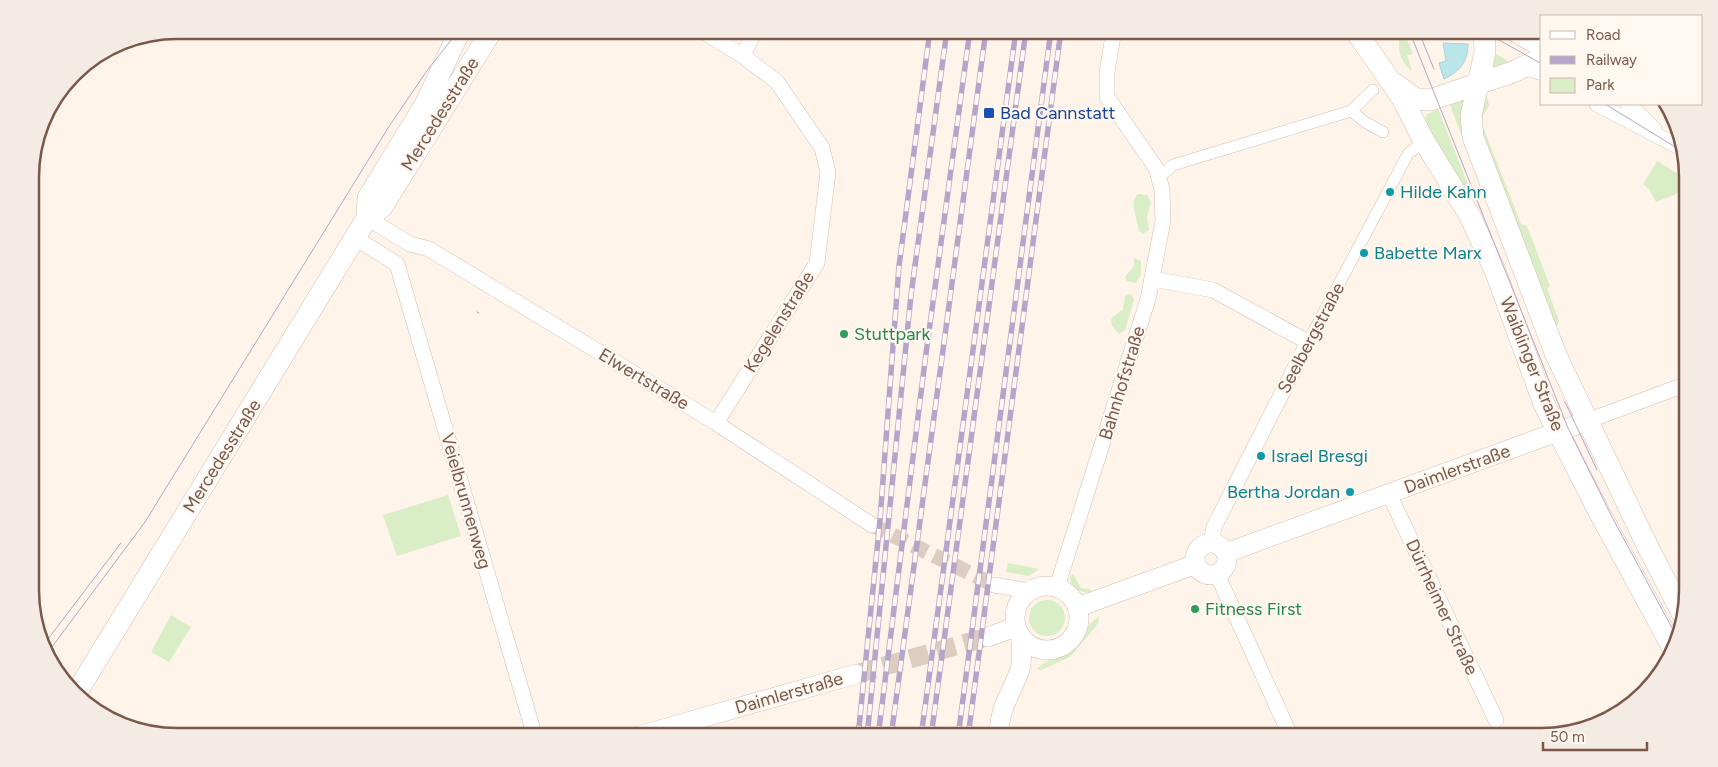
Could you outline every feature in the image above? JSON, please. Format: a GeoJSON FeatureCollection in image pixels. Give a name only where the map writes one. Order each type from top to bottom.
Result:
{"type":"FeatureCollection","features":[{"type":"Feature","properties":{"kind":"main road","name":"Mercedesstraße"},"geometry":{"type":"LineString","coordinates":[[367,218],[368,198],[426,103],[456,39]]}},
{"type":"Feature","properties":{"kind":"main road","name":"Mercedesstraße"},"geometry":{"type":"LineString","coordinates":[[79,688],[367,218],[382,207],[486,39]]}},
{"type":"Feature","properties":{"kind":"main road","name":"Waiblinger Straße"},"geometry":{"type":"LineString","coordinates":[[1359,39],[1381,84],[1402,98],[1424,141],[1470,216],[1496,273],[1544,404],[1670,642]]}},
{"type":"Feature","properties":{"kind":"main road","name":"Waiblinger Straße"},"geometry":{"type":"LineString","coordinates":[[1484,39],[1484,52],[1471,116],[1473,137],[1542,320],[1587,421],[1678,606]]}},
{"type":"Feature","properties":{"kind":"main road"},"geometry":{"type":"LineString","coordinates":[[1529,39],[1540,46]]}},
{"type":"Feature","properties":{"kind":"main road"},"geometry":{"type":"LineString","coordinates":[[1381,84],[1416,99],[1426,101],[1536,66]]}},
{"type":"Feature","properties":{"kind":"street","name":"Kegelenstraße"},"geometry":{"type":"LineString","coordinates":[[716,39],[744,56],[777,82],[822,148],[828,172],[817,263],[716,423]]}},
{"type":"Feature","properties":{"kind":"street"},"geometry":{"type":"LineString","coordinates":[[744,56],[751,39]]}},
{"type":"Feature","properties":{"kind":"street","name":"Bahnhofstraße"},"geometry":{"type":"LineString","coordinates":[[1058,587],[1153,279],[1164,212],[1162,174],[1107,97],[1107,72],[1112,39]]}},
{"type":"Feature","properties":{"kind":"street"},"geometry":{"type":"LineString","coordinates":[[1162,174],[1173,165],[1351,110],[1381,84]]}},
{"type":"Feature","properties":{"kind":"street"},"geometry":{"type":"LineString","coordinates":[[1600,105],[1676,145]]}},
{"type":"Feature","properties":{"kind":"street"},"geometry":{"type":"LineString","coordinates":[[1629,105],[1661,136]]}},
{"type":"Feature","properties":{"kind":"street"},"geometry":{"type":"LineString","coordinates":[[1351,110],[1369,120],[1384,132]]}},
{"type":"Feature","properties":{"kind":"street","name":"Seelbergstraße"},"geometry":{"type":"LineString","coordinates":[[1219,548],[1214,527],[1308,342],[1408,154],[1424,141]]}},
{"type":"Feature","properties":{"kind":"street","name":"Elwertstraße"},"geometry":{"type":"LineString","coordinates":[[367,218],[410,244],[429,249],[716,423],[872,525]]}},
{"type":"Feature","properties":{"kind":"street"},"geometry":{"type":"LineString","coordinates":[[355,238],[398,264],[410,244]]}},
{"type":"Feature","properties":{"kind":"street","name":"Veielbrunnenweg"},"geometry":{"type":"LineString","coordinates":[[398,264],[532,728]]}},
{"type":"Feature","properties":{"kind":"street"},"geometry":{"type":"LineString","coordinates":[[1153,279],[1213,290],[1308,342]]}},
{"type":"Feature","properties":{"kind":"street","name":"Daimlerstraße"},"geometry":{"type":"LineString","coordinates":[[1219,548],[1389,494],[1679,387]]}},
{"type":"Feature","properties":{"kind":"street","name":"Dürrheimer Straße"},"geometry":{"type":"LineString","coordinates":[[1389,494],[1496,720]]}},
{"type":"Feature","properties":{"kind":"street"},"geometry":{"type":"LineString","coordinates":[[1200,548],[1219,548],[1226,563],[1217,574],[1204,574],[1196,564],[1196,553],[1200,548]]}},
{"type":"Feature","properties":{"kind":"street"},"geometry":{"type":"LineString","coordinates":[[1078,607],[1196,564]]}},
{"type":"Feature","properties":{"kind":"street"},"geometry":{"type":"LineString","coordinates":[[1217,574],[1288,728]]}},
{"type":"Feature","properties":{"kind":"street"},"geometry":{"type":"LineString","coordinates":[[994,585],[1029,591],[1048,585],[1058,587],[1073,598],[1078,607],[1078,627],[1068,644],[1049,650],[1020,668]]}},
{"type":"Feature","properties":{"kind":"street"},"geometry":{"type":"LineString","coordinates":[[999,728],[1003,703],[1020,668],[1019,632],[1015,615],[1018,603],[1029,591]]}},
{"type":"Feature","properties":{"kind":"street"},"geometry":{"type":"LineString","coordinates":[[988,636],[1019,632],[1039,650],[1049,650]]}},
{"type":"Feature","properties":{"kind":"street","name":"Daimlerstraße"},"geometry":{"type":"LineString","coordinates":[[667,728],[856,674]]}},
{"type":"Feature","properties":{"kind":"green space"},"geometry":{"type":"Polygon","coordinates":[[[1400,39],[1407,39],[1413,54],[1407,55],[1412,71],[1401,58],[1400,39]]]}},
{"type":"Feature","properties":{"kind":"green space"},"geometry":{"type":"Polygon","coordinates":[[[1493,52],[1514,65],[1489,73],[1493,52]]]}},
{"type":"Feature","properties":{"kind":"green space"},"geometry":{"type":"Polygon","coordinates":[[[1486,94],[1489,105],[1483,116],[1482,124],[1521,224],[1527,226],[1550,286],[1547,288],[1559,321],[1557,327],[1553,329],[1482,139],[1479,103],[1486,94]]]}},
{"type":"Feature","properties":{"kind":"green space"},"geometry":{"type":"Polygon","coordinates":[[[1464,100],[1464,142],[1450,105],[1464,100]]]}},
{"type":"Feature","properties":{"kind":"green space"},"geometry":{"type":"Polygon","coordinates":[[[1438,109],[1471,192],[1468,193],[1426,126],[1426,115],[1438,109]]]}},
{"type":"Feature","properties":{"kind":"green space"},"geometry":{"type":"Polygon","coordinates":[[[1657,161],[1679,175],[1679,190],[1676,194],[1656,202],[1649,189],[1643,184],[1657,161]]]}},
{"type":"Feature","properties":{"kind":"green space"},"geometry":{"type":"Polygon","coordinates":[[[1138,194],[1147,195],[1151,202],[1147,217],[1149,230],[1143,234],[1139,231],[1134,207],[1135,198],[1138,194]]]}},
{"type":"Feature","properties":{"kind":"green space"},"geometry":{"type":"Polygon","coordinates":[[[1134,258],[1141,261],[1141,274],[1136,283],[1127,281],[1125,277],[1134,266],[1134,258]]]}},
{"type":"Feature","properties":{"kind":"green space"},"geometry":{"type":"Polygon","coordinates":[[[1132,295],[1134,300],[1125,330],[1119,334],[1112,326],[1111,319],[1123,309],[1125,296],[1132,295]]]}},
{"type":"Feature","properties":{"kind":"green space"},"geometry":{"type":"Polygon","coordinates":[[[448,495],[461,536],[397,556],[383,515],[448,495]]]}},
{"type":"Feature","properties":{"kind":"green space"},"geometry":{"type":"Polygon","coordinates":[[[1008,563],[1039,569],[1029,576],[1006,572],[1008,563]]]}},
{"type":"Feature","properties":{"kind":"green space"},"geometry":{"type":"Polygon","coordinates":[[[1073,574],[1081,588],[1090,589],[1091,592],[1083,592],[1074,587],[1070,576],[1073,574]]]}},
{"type":"Feature","properties":{"kind":"green space"},"geometry":{"type":"Polygon","coordinates":[[[1047,600],[1054,601],[1060,605],[1064,611],[1064,625],[1060,631],[1054,635],[1047,636],[1040,635],[1034,631],[1030,625],[1029,618],[1030,611],[1034,605],[1040,601],[1047,600]]]}},
{"type":"Feature","properties":{"kind":"green space"},"geometry":{"type":"Polygon","coordinates":[[[171,615],[191,627],[169,662],[151,652],[171,615]]]}},
{"type":"Feature","properties":{"kind":"green space"},"geometry":{"type":"Polygon","coordinates":[[[1098,617],[1099,621],[1096,626],[1070,657],[1041,670],[1037,669],[1045,662],[1071,649],[1090,624],[1098,617]]]}},
{"type":"Feature","properties":{"kind":"water"},"geometry":{"type":"Polygon","coordinates":[[[1443,43],[1468,44],[1465,61],[1459,69],[1444,79],[1439,63],[1446,61],[1443,43]]]}},
{"type":"Feature","properties":{"kind":"tunnel"},"geometry":{"type":"LineString","coordinates":[[872,525],[994,585]]}},
{"type":"Feature","properties":{"kind":"tunnel"},"geometry":{"type":"LineString","coordinates":[[856,674],[988,637]]}},
{"type":"Feature","properties":{"kind":"tram line"},"geometry":{"type":"LineString","coordinates":[[51,648],[145,522],[388,128],[426,72],[452,39]]}},
{"type":"Feature","properties":{"kind":"tram line"},"geometry":{"type":"LineString","coordinates":[[1413,39],[1568,428],[1612,517],[1673,631]]}},
{"type":"Feature","properties":{"kind":"tram line"},"geometry":{"type":"LineString","coordinates":[[1422,39],[1434,69]]}},
{"type":"Feature","properties":{"kind":"tram line"},"geometry":{"type":"LineString","coordinates":[[1497,39],[1540,63]]}},
{"type":"Feature","properties":{"kind":"tram line"},"geometry":{"type":"LineString","coordinates":[[1607,105],[1676,148]]}},
{"type":"Feature","properties":{"kind":"tram line"},"geometry":{"type":"LineString","coordinates":[[1565,402],[1597,470]]}},
{"type":"Feature","properties":{"kind":"tram line"},"geometry":{"type":"LineString","coordinates":[[48,639],[121,543]]}},
{"type":"Feature","properties":{"kind":"railway"},"geometry":{"type":"LineString","coordinates":[[859,728],[880,520],[899,266],[929,39]]}},
{"type":"Feature","properties":{"kind":"railway"},"geometry":{"type":"LineString","coordinates":[[868,728],[911,295],[946,39]]}},
{"type":"Feature","properties":{"kind":"railway"},"geometry":{"type":"LineString","coordinates":[[879,728],[925,361],[969,39]]}},
{"type":"Feature","properties":{"kind":"railway"},"geometry":{"type":"LineString","coordinates":[[892,728],[985,39]]}},
{"type":"Feature","properties":{"kind":"railway"},"geometry":{"type":"LineString","coordinates":[[922,728],[1015,39]]}},
{"type":"Feature","properties":{"kind":"railway"},"geometry":{"type":"LineString","coordinates":[[932,728],[1025,39]]}},
{"type":"Feature","properties":{"kind":"railway"},"geometry":{"type":"LineString","coordinates":[[959,728],[1050,39]]}},
{"type":"Feature","properties":{"kind":"railway"},"geometry":{"type":"LineString","coordinates":[[969,728],[1060,39]]}},
{"type":"Feature","properties":{"kind":"place","name":"Bad Cannstatt"},"geometry":{"type":"Point","coordinates":[989,113]}},
{"type":"Feature","properties":{"kind":"place","name":"Hilde Kahn"},"geometry":{"type":"Point","coordinates":[1390,192]}},
{"type":"Feature","properties":{"kind":"place","name":"Babette Marx"},"geometry":{"type":"Point","coordinates":[1364,253]}},
{"type":"Feature","properties":{"kind":"place","name":"Stuttpark"},"geometry":{"type":"Point","coordinates":[844,334]}},
{"type":"Feature","properties":{"kind":"place","name":"Israel Bresgi"},"geometry":{"type":"Point","coordinates":[1261,456]}},
{"type":"Feature","properties":{"kind":"place","name":"Bertha Jordan"},"geometry":{"type":"Point","coordinates":[1350,492]}},
{"type":"Feature","properties":{"kind":"place","name":"Fitness First"},"geometry":{"type":"Point","coordinates":[1195,609]}}]}
